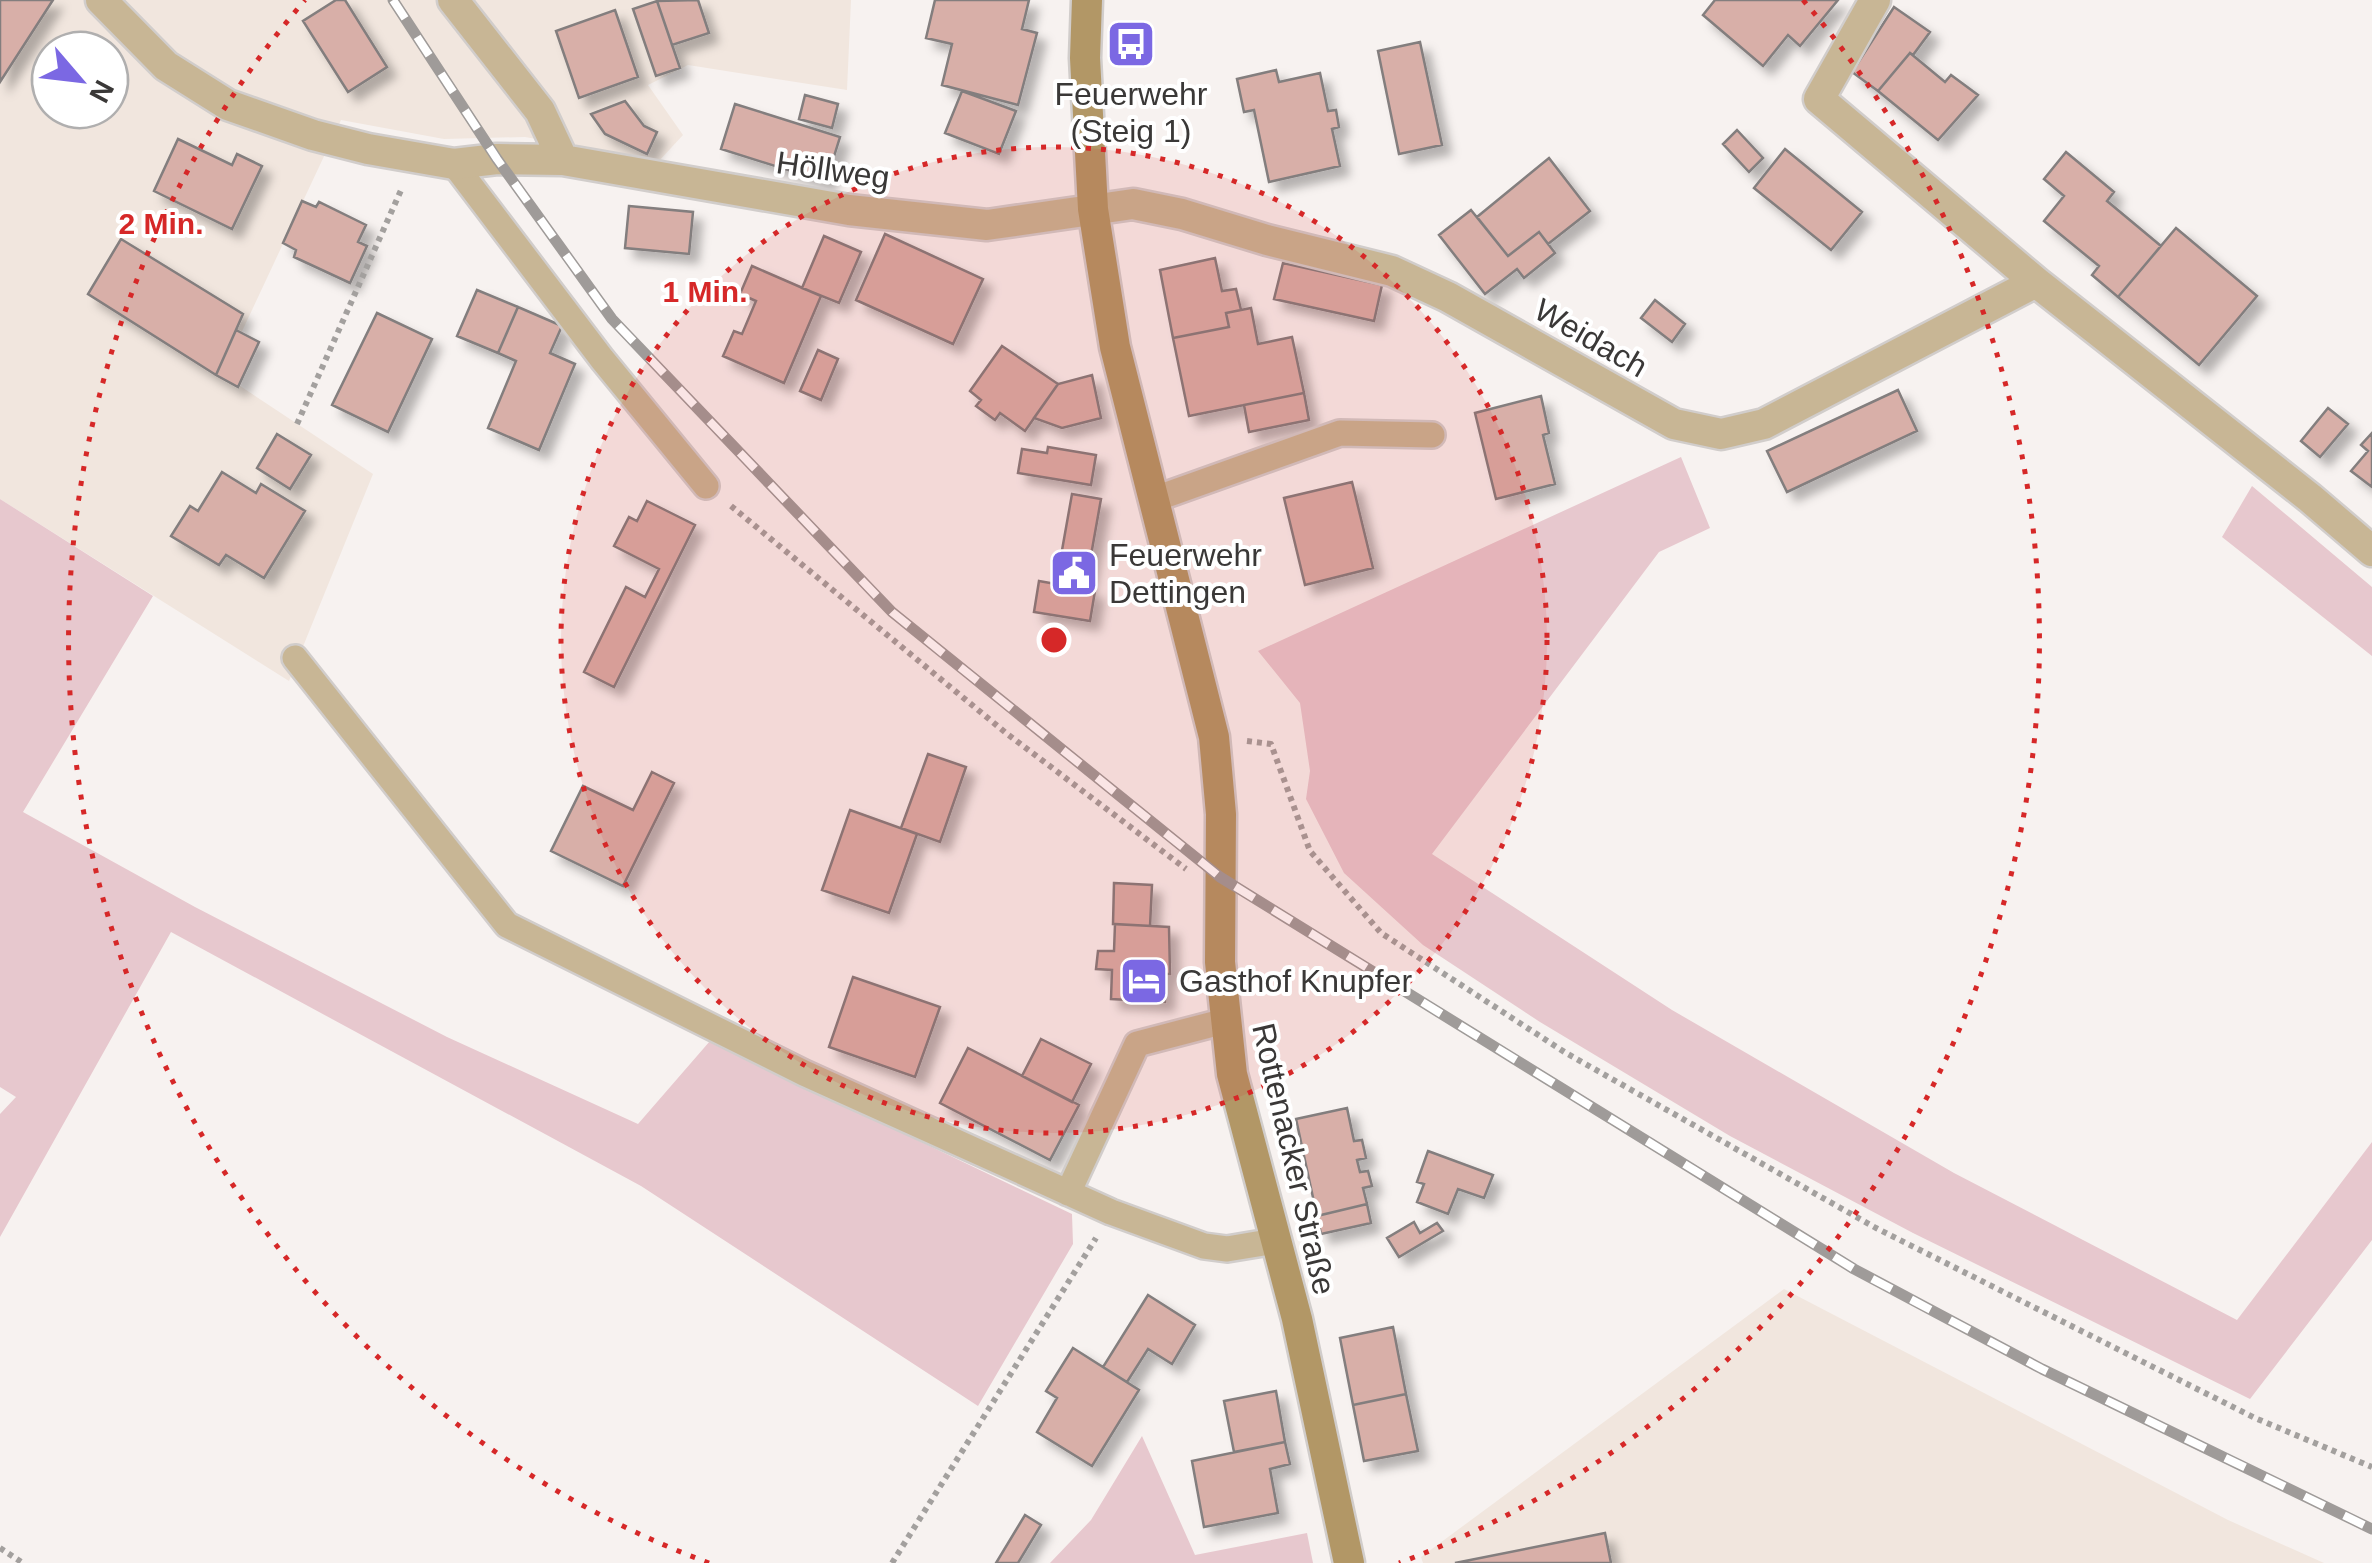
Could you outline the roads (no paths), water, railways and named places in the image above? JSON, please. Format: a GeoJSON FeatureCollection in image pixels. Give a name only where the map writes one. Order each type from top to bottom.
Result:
{"type":"FeatureCollection","features":[{"type":"Feature","properties":{"kind":"main road","name":"Rottenacker Straße"},"geometry":{"type":"LineString","coordinates":[[1087,0],[1094,209],[1114,347],[1214,737],[1222,814],[1220,894],[1225,1021],[1232,1074],[1296,1319],[1350,1563]]}},
{"type":"Feature","properties":{"kind":"street","name":"Höllweg"},"geometry":{"type":"LineString","coordinates":[[101,0],[166,66],[228,105],[313,135],[414,159],[454,164],[497,158],[564,160],[849,210],[986,225],[1094,209]]}},
{"type":"Feature","properties":{"kind":"street"},"geometry":{"type":"LineString","coordinates":[[453,0],[540,111],[564,160]]}},
{"type":"Feature","properties":{"kind":"street"},"geometry":{"type":"LineString","coordinates":[[1875,0],[1818,99],[2036,282],[2372,551]]}},
{"type":"Feature","properties":{"kind":"street","name":"Weidach"},"geometry":{"type":"LineString","coordinates":[[1094,209],[1132,204],[1182,214],[1392,271],[1448,296],[1674,424],[1720,434],[1764,424],[2036,282]]}},
{"type":"Feature","properties":{"kind":"lane"},"geometry":{"type":"LineString","coordinates":[[454,164],[602,359],[706,486]]}},
{"type":"Feature","properties":{"kind":"lane"},"geometry":{"type":"LineString","coordinates":[[1154,500],[1340,433],[1432,435]]}},
{"type":"Feature","properties":{"kind":"lane"},"geometry":{"type":"LineString","coordinates":[[295,658],[507,925],[804,1073],[1111,1212],[1204,1246],[1227,1249],[1275,1241]]}},
{"type":"Feature","properties":{"kind":"lane"},"geometry":{"type":"LineString","coordinates":[[1068,1193],[1137,1044],[1225,1021]]}},
{"type":"Feature","properties":{"kind":"railway"},"geometry":{"type":"LineString","coordinates":[[393,0],[497,159],[612,319],[892,612],[1220,877],[1854,1269],[2042,1369],[2372,1529]]}},
{"type":"Feature","properties":{"kind":"place","name":"Feuerwehr (Steig 1)"},"geometry":{"type":"Point","coordinates":[1131,44]}},
{"type":"Feature","properties":{"kind":"place","name":"Feuerwehr Dettingen"},"geometry":{"type":"Point","coordinates":[1074,573]}},
{"type":"Feature","properties":{"kind":"place","name":"Gasthof Knupfer"},"geometry":{"type":"Point","coordinates":[1144,981]}}]}
